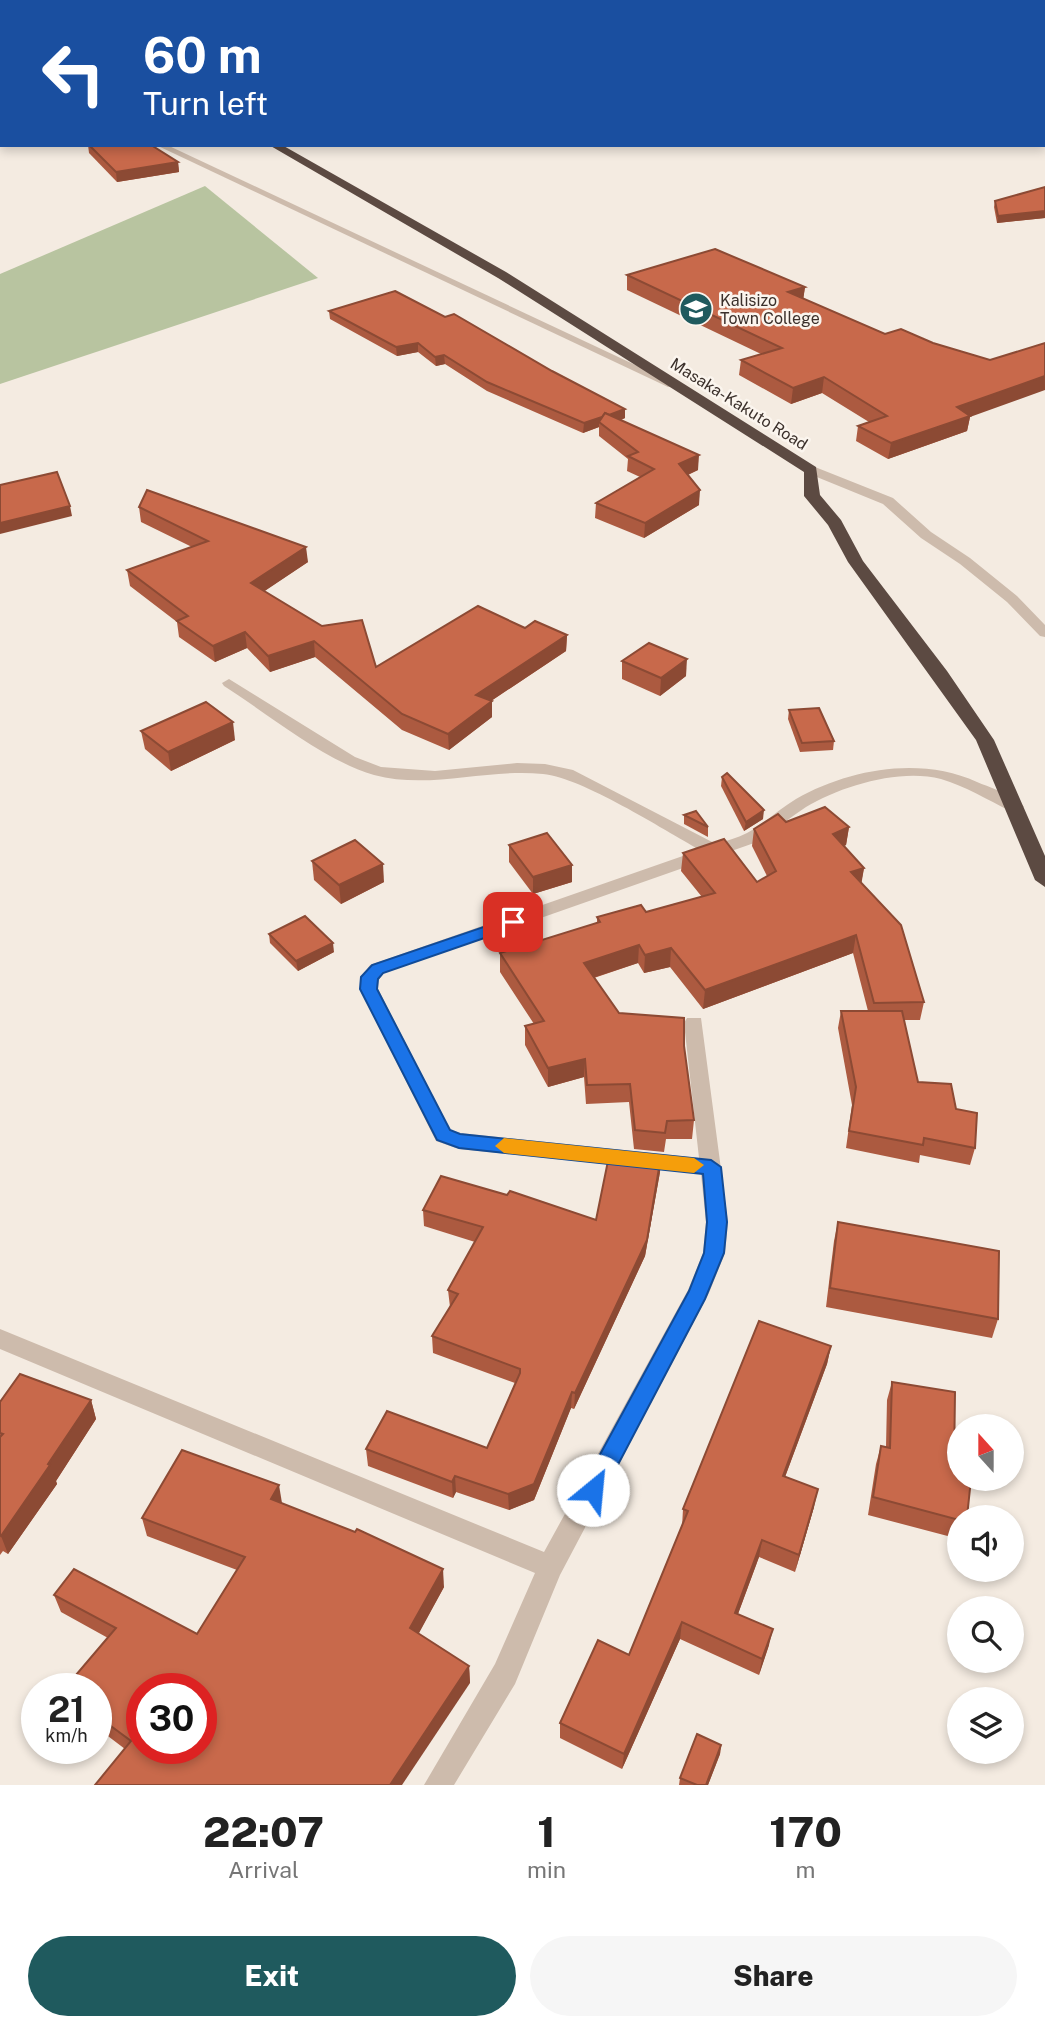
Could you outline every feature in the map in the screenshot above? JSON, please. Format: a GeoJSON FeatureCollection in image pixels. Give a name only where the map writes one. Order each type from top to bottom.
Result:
{"type":"FeatureCollection","features":[{"type":"Feature","properties":{"kind":"highway","name":"Masaka-Kakuto Road"},"geometry":{"type":"LineString","coordinates":[[278,147],[502,275],[811,470],[812,496],[835,523],[856,562],[941,675],[985,740],[1016,807],[1045,880]]}},
{"type":"Feature","properties":{"kind":"street"},"geometry":{"type":"LineString","coordinates":[[164,147],[678,388]]}},
{"type":"Feature","properties":{"kind":"street"},"geometry":{"type":"LineString","coordinates":[[811,470],[888,500],[926,535],[965,561],[1012,599],[1045,633]]}},
{"type":"Feature","properties":{"kind":"street"},"geometry":{"type":"LineString","coordinates":[[229,682],[349,760],[370,770],[426,778],[551,768],[573,775],[716,851]]}},
{"type":"Feature","properties":{"kind":"street"},"geometry":{"type":"LineString","coordinates":[[711,1167],[459,1141],[443,1135],[369,989],[370,977],[377,969],[751,838],[804,801],[830,788],[902,773],[943,774],[1016,807]]}},
{"type":"Feature","properties":{"kind":"street"},"geometry":{"type":"LineString","coordinates":[[438,1785],[505,1674],[550,1567],[706,1273],[714,1253],[717,1222],[694,1023]]}},
{"type":"Feature","properties":{"kind":"street"},"geometry":{"type":"LineString","coordinates":[[0,1339],[550,1567]]}},
{"type":"Feature","properties":{"kind":"green space"},"geometry":{"type":"Polygon","coordinates":[[[205,186],[318,278],[0,384],[0,274],[205,186]]]}},
{"type":"Feature","properties":{"kind":"building"},"geometry":{"type":"Polygon","coordinates":[[[91,147],[154,147],[178,162],[116,172],[91,147]]]}},
{"type":"Feature","properties":{"kind":"building"},"geometry":{"type":"Polygon","coordinates":[[[1045,187],[1045,211],[998,216],[995,201],[1045,187]]]}},
{"type":"Feature","properties":{"kind":"building"},"geometry":{"type":"Polygon","coordinates":[[[715,249],[805,287],[788,292],[885,334],[901,329],[933,343],[990,360],[1045,343],[1045,376],[957,407],[970,416],[891,443],[858,426],[887,416],[824,377],[793,388],[741,360],[782,348],[627,275],[715,249]]]}},
{"type":"Feature","properties":{"kind":"building"},"geometry":{"type":"Polygon","coordinates":[[[395,291],[445,317],[454,314],[552,371],[625,409],[609,415],[605,413],[602,417],[584,423],[487,382],[444,355],[435,357],[418,343],[396,347],[329,311],[395,291]]]}},
{"type":"Feature","properties":{"kind":"building"},"geometry":{"type":"Polygon","coordinates":[[[605,413],[699,455],[679,464],[700,490],[645,523],[596,503],[654,469],[628,456],[638,452],[599,422],[605,413]]]}},
{"type":"Feature","properties":{"kind":"building"},"geometry":{"type":"Polygon","coordinates":[[[57,472],[70,506],[0,523],[0,485],[57,472]]]}},
{"type":"Feature","properties":{"kind":"building"},"geometry":{"type":"Polygon","coordinates":[[[147,490],[306,547],[251,583],[322,626],[362,620],[376,667],[478,606],[525,628],[535,621],[567,635],[476,695],[492,701],[448,734],[402,714],[314,641],[268,656],[245,632],[213,646],[177,621],[188,616],[127,570],[208,541],[139,507],[147,490]]]}},
{"type":"Feature","properties":{"kind":"building"},"geometry":{"type":"Polygon","coordinates":[[[649,643],[687,659],[661,678],[622,661],[649,643]]]}},
{"type":"Feature","properties":{"kind":"building"},"geometry":{"type":"Polygon","coordinates":[[[206,702],[233,722],[168,752],[141,731],[206,702]]]}},
{"type":"Feature","properties":{"kind":"building"},"geometry":{"type":"Polygon","coordinates":[[[819,708],[834,741],[802,743],[789,710],[819,708]]]}},
{"type":"Feature","properties":{"kind":"building"},"geometry":{"type":"Polygon","coordinates":[[[727,773],[764,810],[746,822],[722,777],[727,773]]]}},
{"type":"Feature","properties":{"kind":"building"},"geometry":{"type":"Polygon","coordinates":[[[825,807],[849,827],[833,834],[864,868],[851,872],[901,925],[924,1002],[874,1003],[856,935],[705,990],[671,948],[645,955],[639,945],[584,963],[619,1013],[684,1018],[684,1046],[694,1120],[667,1121],[665,1133],[635,1130],[630,1084],[587,1085],[585,1059],[548,1068],[525,1026],[544,1021],[500,953],[600,922],[597,917],[641,905],[646,912],[715,893],[683,853],[724,839],[757,882],[776,871],[754,829],[778,814],[786,822],[825,807]]]}},
{"type":"Feature","properties":{"kind":"building"},"geometry":{"type":"Polygon","coordinates":[[[696,811],[708,827],[684,815],[696,811]]]}},
{"type":"Feature","properties":{"kind":"building"},"geometry":{"type":"Polygon","coordinates":[[[547,833],[572,865],[533,877],[509,845],[547,833]]]}},
{"type":"Feature","properties":{"kind":"building"},"geometry":{"type":"Polygon","coordinates":[[[355,840],[383,864],[339,885],[312,861],[355,840]]]}},
{"type":"Feature","properties":{"kind":"building"},"geometry":{"type":"Polygon","coordinates":[[[305,916],[333,943],[296,961],[269,934],[305,916]]]}},
{"type":"Feature","properties":{"kind":"building"},"geometry":{"type":"Polygon","coordinates":[[[841,1011],[902,1011],[918,1082],[951,1084],[956,1109],[977,1113],[975,1148],[924,1138],[923,1145],[849,1131],[856,1087],[841,1011]]]}},
{"type":"Feature","properties":{"kind":"building"},"geometry":{"type":"Polygon","coordinates":[[[610,1151],[661,1156],[647,1240],[575,1393],[572,1392],[534,1484],[508,1494],[455,1476],[452,1482],[366,1449],[387,1411],[487,1448],[520,1373],[520,1369],[432,1336],[458,1294],[448,1290],[483,1227],[423,1210],[441,1176],[507,1195],[510,1191],[596,1220],[610,1151]]]}},
{"type":"Feature","properties":{"kind":"building"},"geometry":{"type":"Polygon","coordinates":[[[838,1222],[999,1251],[998,1319],[830,1288],[838,1222]]]}},
{"type":"Feature","properties":{"kind":"building"},"geometry":{"type":"Polygon","coordinates":[[[759,1321],[831,1346],[783,1476],[818,1489],[799,1555],[762,1540],[735,1613],[773,1629],[762,1659],[682,1622],[624,1754],[560,1723],[598,1640],[629,1655],[688,1511],[683,1509],[759,1321]]]}},
{"type":"Feature","properties":{"kind":"building"},"geometry":{"type":"Polygon","coordinates":[[[20,1374],[91,1400],[1,1536],[0,1437],[3,1434],[0,1433],[0,1402],[20,1374]]]}},
{"type":"Feature","properties":{"kind":"building"},"geometry":{"type":"Polygon","coordinates":[[[892,1382],[955,1392],[955,1414],[947,1414],[947,1491],[970,1491],[968,1505],[947,1505],[947,1517],[873,1497],[881,1446],[890,1448],[892,1382]]]}},
{"type":"Feature","properties":{"kind":"building"},"geometry":{"type":"Polygon","coordinates":[[[182,1450],[279,1485],[271,1499],[355,1532],[357,1529],[443,1569],[410,1628],[469,1666],[390,1785],[95,1785],[126,1747],[126,1764],[217,1764],[217,1673],[126,1673],[126,1737],[112,1727],[112,1673],[78,1673],[116,1628],[54,1595],[74,1569],[197,1634],[245,1557],[142,1518],[182,1450]]]}},
{"type":"Feature","properties":{"kind":"building"},"geometry":{"type":"Polygon","coordinates":[[[697,1734],[721,1745],[706,1785],[697,1785],[680,1778],[697,1734]]]}},
{"type":"Feature","properties":{"kind":"slow traffic"},"geometry":{"type":"LineString","coordinates":[[504,1146],[694,1165]]}},
{"type":"Feature","properties":{"kind":"place","name":"Kalisizo Town College"},"geometry":{"type":"Point","coordinates":[696,309]}},
{"type":"Feature","properties":{"kind":"route"},"geometry":{"type":"LineString","coordinates":[[513,922],[377,969],[370,977],[369,989],[443,1135],[459,1141],[711,1167],[717,1222],[714,1253],[698,1293],[593,1490]]}}]}
